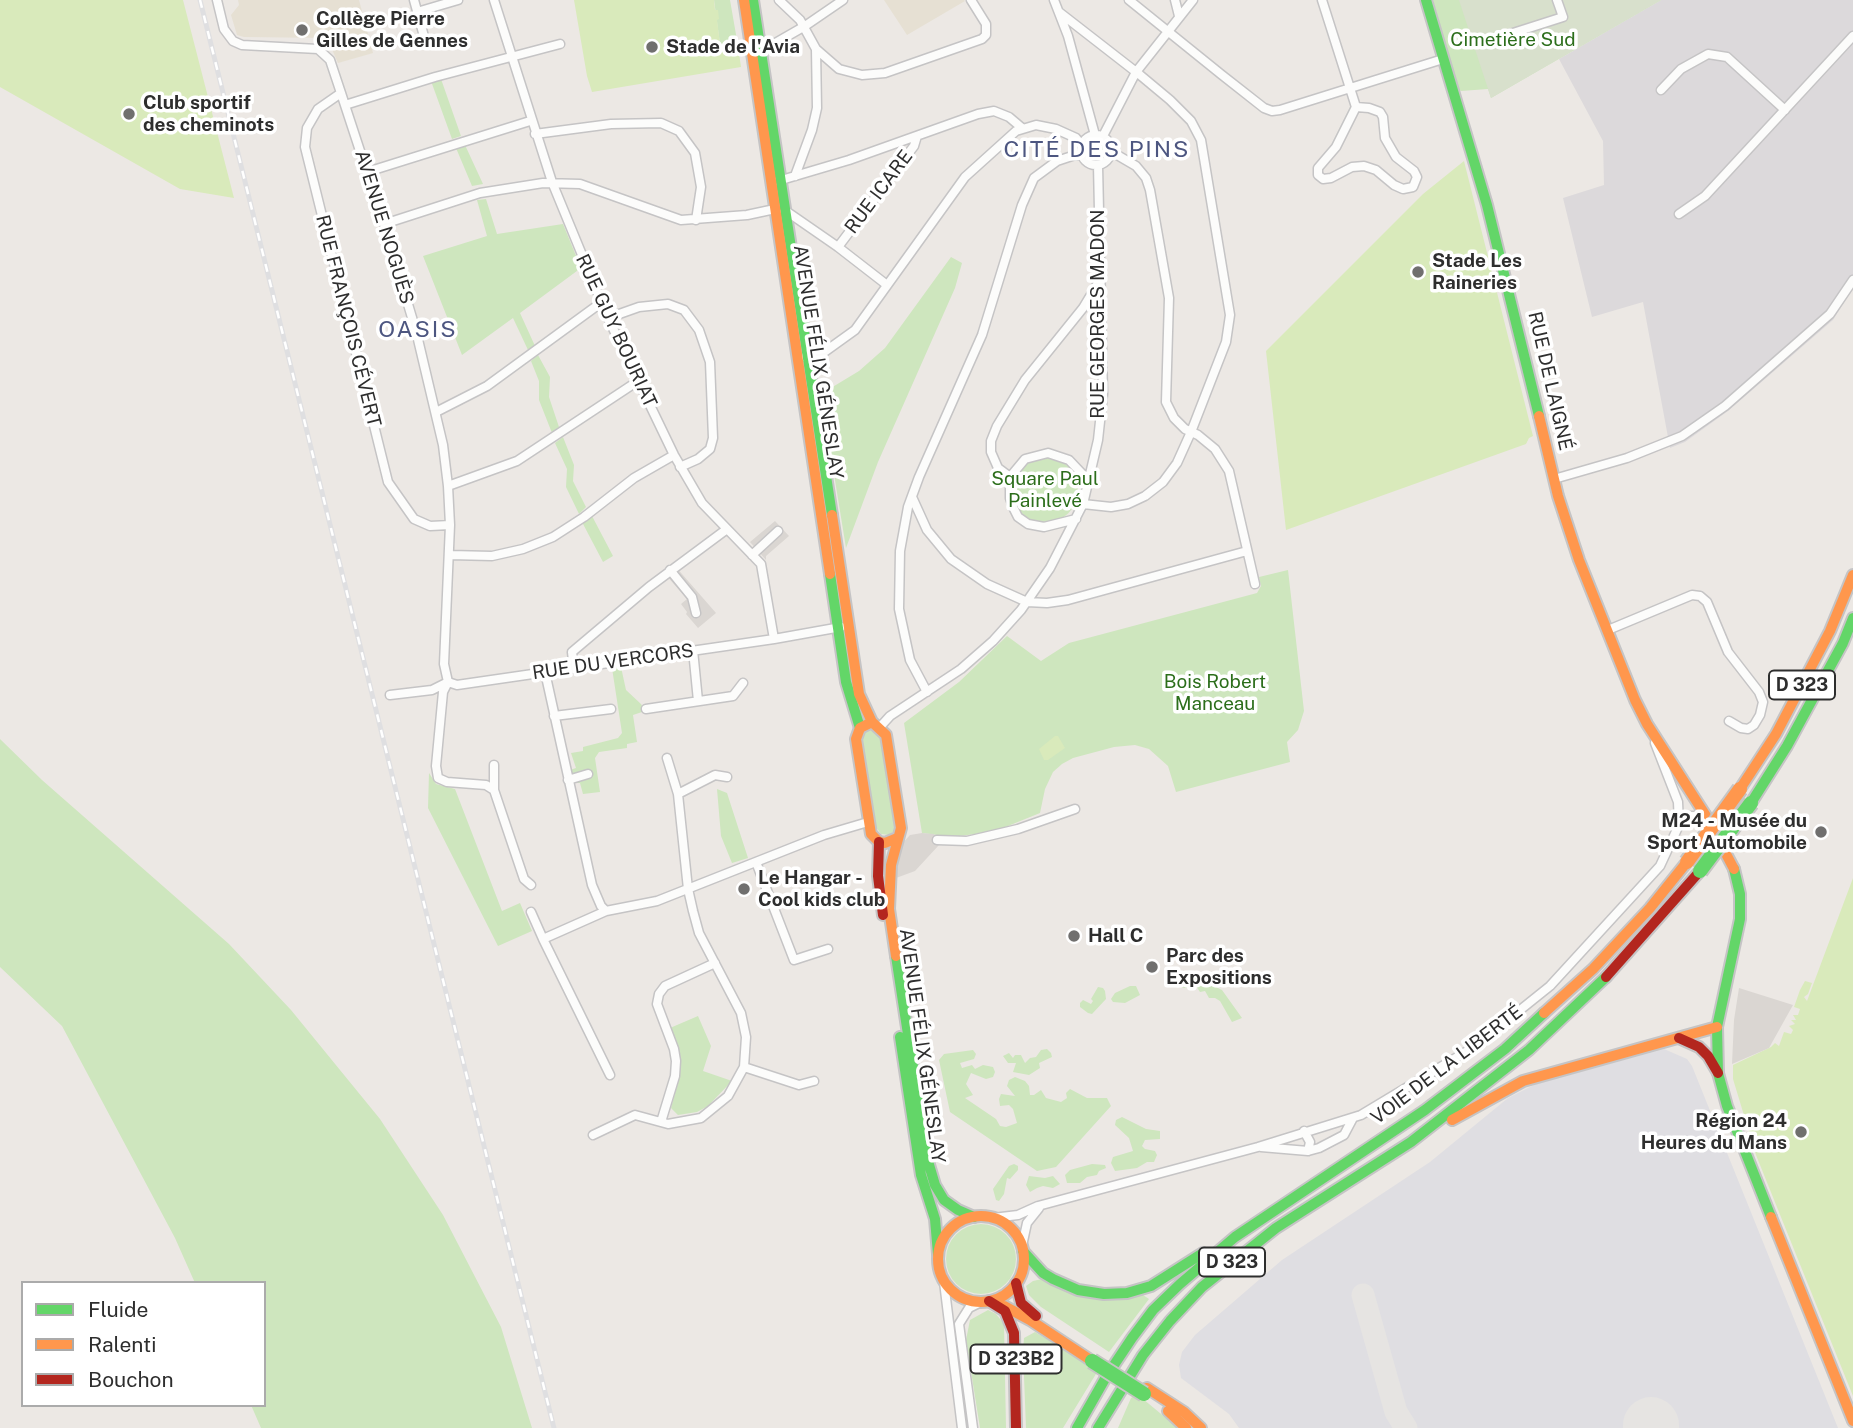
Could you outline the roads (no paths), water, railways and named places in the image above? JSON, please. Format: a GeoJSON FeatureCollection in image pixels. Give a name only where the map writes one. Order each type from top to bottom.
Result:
{"type":"FeatureCollection","features":[{"type":"Feature","properties":{"kind":"main road","name":"AVENUE FÉLIX GÉNESLAY"},"geometry":{"type":"LineString","coordinates":[[744,0],[783,180],[780,210],[843,626],[849,698],[871,726],[886,735],[895,790],[901,828],[890,879],[890,916],[928,1158],[939,1193],[958,1210],[974,1217]]}},
{"type":"Feature","properties":{"kind":"main road","name":"AVENUE FÉLIX GÉNESLAY"},"geometry":{"type":"LineString","coordinates":[[754,0],[757,54]]}},
{"type":"Feature","properties":{"kind":"main road","name":"RUE DE LAIGNÉ"},"geometry":{"type":"LineString","coordinates":[[1426,0],[1487,205],[1554,479],[1579,561],[1634,700],[1729,856],[1740,894],[1736,940],[1717,1027]]}},
{"type":"Feature","properties":{"kind":"main road","name":"VOIE DE LA LIBERTÉ"},"geometry":{"type":"LineString","coordinates":[[1077,1428],[1106,1377],[1153,1310],[1180,1284],[1235,1237],[1425,1110],[1483,1067],[1534,1025],[1624,937],[1687,862],[1776,734],[1830,631],[1853,575]]}},
{"type":"Feature","properties":{"kind":"main road","name":"VOIE DE LA LIBERTÉ"},"geometry":{"type":"LineString","coordinates":[[1098,1428],[1122,1385],[1154,1340],[1212,1279],[1276,1228],[1411,1142],[1496,1077],[1566,1017],[1624,959],[1700,871],[1751,803],[1787,746],[1843,643],[1853,618]]}},
{"type":"Feature","properties":{"kind":"main road"},"geometry":{"type":"LineString","coordinates":[[871,726],[856,739],[868,822],[871,834],[879,842],[885,844],[897,838]]}},
{"type":"Feature","properties":{"kind":"main road","name":"AVENUE FÉLIX GÉNESLAY"},"geometry":{"type":"LineString","coordinates":[[879,842],[878,886],[905,1077],[921,1175],[935,1223],[938,1254]]}},
{"type":"Feature","properties":{"kind":"main road"},"geometry":{"type":"LineString","coordinates":[[1411,1142],[1523,1081],[1717,1027],[1718,1073],[1727,1106],[1853,1421]]}},
{"type":"Feature","properties":{"kind":"main road"},"geometry":{"type":"LineString","coordinates":[[1679,1038],[1699,1047],[1718,1073]]}},
{"type":"Feature","properties":{"kind":"main road"},"geometry":{"type":"LineString","coordinates":[[1201,1428],[1184,1412],[1021,1314],[960,1296],[944,1282],[939,1268],[938,1254],[942,1241],[950,1229],[961,1221],[974,1217],[993,1218],[1006,1224],[1015,1234],[1022,1249],[1043,1273],[1078,1290],[1104,1294],[1139,1290],[1163,1280],[1264,1209],[1309,1186]]}},
{"type":"Feature","properties":{"kind":"main road"},"geometry":{"type":"LineString","coordinates":[[1022,1249],[1023,1262],[1016,1283],[1018,1296],[1026,1308],[1094,1358]]}},
{"type":"Feature","properties":{"kind":"main road"},"geometry":{"type":"LineString","coordinates":[[985,1302],[1000,1297],[1016,1283]]}},
{"type":"Feature","properties":{"kind":"main road","name":"D 323B2"},"geometry":{"type":"LineString","coordinates":[[985,1302],[1005,1311],[1014,1333],[1016,1428]]}},
{"type":"Feature","properties":{"kind":"main road"},"geometry":{"type":"LineString","coordinates":[[1146,1391],[1186,1428]]}},
{"type":"Feature","properties":{"kind":"street","name":"AVENUE NOGUÈS"},"geometry":{"type":"LineString","coordinates":[[217,0],[226,34],[237,44],[313,48],[325,54],[331,64],[384,224],[436,412],[449,486],[450,555],[444,664],[448,682],[443,692],[436,766],[438,778],[447,782],[486,785],[494,790]]}},
{"type":"Feature","properties":{"kind":"street"},"geometry":{"type":"LineString","coordinates":[[414,0],[425,40]]}},
{"type":"Feature","properties":{"kind":"street"},"geometry":{"type":"LineString","coordinates":[[417,12],[458,0]]}},
{"type":"Feature","properties":{"kind":"street","name":"RUE GUY BOURIAT"},"geometry":{"type":"LineString","coordinates":[[494,0],[530,121],[601,303],[680,467],[702,503],[761,564],[774,639]]}},
{"type":"Feature","properties":{"kind":"street"},"geometry":{"type":"LineString","coordinates":[[779,0],[805,26],[816,49],[839,69],[873,76],[977,41],[986,35],[986,24],[971,0]]}},
{"type":"Feature","properties":{"kind":"street"},"geometry":{"type":"LineString","coordinates":[[757,54],[843,0]]}},
{"type":"Feature","properties":{"kind":"street"},"geometry":{"type":"LineString","coordinates":[[1054,0],[1099,135]]}},
{"type":"Feature","properties":{"kind":"street"},"geometry":{"type":"LineString","coordinates":[[1129,0],[1254,100],[1272,111],[1443,59]]}},
{"type":"Feature","properties":{"kind":"street"},"geometry":{"type":"LineString","coordinates":[[1175,0],[1179,16]]}},
{"type":"Feature","properties":{"kind":"street"},"geometry":{"type":"LineString","coordinates":[[1099,135],[1136,72],[1193,0]]}},
{"type":"Feature","properties":{"kind":"street"},"geometry":{"type":"LineString","coordinates":[[1322,0],[1356,107],[1336,147],[1318,168],[1318,175],[1322,179],[1331,178],[1352,167],[1364,166],[1376,170],[1394,186],[1403,190],[1413,187],[1417,177],[1414,171],[1396,157],[1390,147],[1385,138],[1380,112],[1356,107]]}},
{"type":"Feature","properties":{"kind":"street"},"geometry":{"type":"LineString","coordinates":[[1488,41],[1563,17],[1558,0]]}},
{"type":"Feature","properties":{"kind":"street"},"geometry":{"type":"LineString","coordinates":[[871,726],[961,669],[993,641],[1027,602],[1050,568],[1083,503],[1111,507],[1128,504],[1145,496],[1163,482],[1177,463],[1191,432],[1226,342],[1230,316],[1223,260],[1201,140],[1191,121],[1170,100],[1059,12]]}},
{"type":"Feature","properties":{"kind":"street"},"geometry":{"type":"LineString","coordinates":[[1679,214],[1705,197],[1853,36]]}},
{"type":"Feature","properties":{"kind":"street"},"geometry":{"type":"LineString","coordinates":[[345,105],[435,77],[560,44]]}},
{"type":"Feature","properties":{"kind":"street"},"geometry":{"type":"LineString","coordinates":[[783,180],[812,130],[817,108],[816,49]]}},
{"type":"Feature","properties":{"kind":"street"},"geometry":{"type":"LineString","coordinates":[[1661,90],[1681,69],[1708,54],[1727,57],[1785,110]]}},
{"type":"Feature","properties":{"kind":"street","name":"RUE FRANÇOIS CÉVERT"},"geometry":{"type":"LineString","coordinates":[[341,93],[318,109],[307,128],[305,147],[388,482],[414,519],[430,526],[450,525]]}},
{"type":"Feature","properties":{"kind":"street"},"geometry":{"type":"LineString","coordinates":[[783,180],[994,111],[1009,117],[1022,128]]}},
{"type":"Feature","properties":{"kind":"street"},"geometry":{"type":"LineString","coordinates":[[367,172],[530,121]]}},
{"type":"Feature","properties":{"kind":"street"},"geometry":{"type":"LineString","coordinates":[[535,134],[623,124],[661,123],[679,131],[695,153],[701,187],[696,220]]}},
{"type":"Feature","properties":{"kind":"street"},"geometry":{"type":"LineString","coordinates":[[803,358],[823,353],[855,330],[965,177],[996,146],[1016,131],[1036,125],[1056,129],[1076,138],[1082,145],[1083,156],[1089,163],[1098,165],[1105,162],[1112,152]]}},
{"type":"Feature","properties":{"kind":"street"},"geometry":{"type":"LineString","coordinates":[[1082,145],[1087,138],[1099,135],[1108,140],[1112,152],[1136,166],[1146,178],[1169,298],[1166,402],[1174,418],[1215,449],[1229,471],[1255,584]]}},
{"type":"Feature","properties":{"kind":"street","name":"RUE ICARE"},"geometry":{"type":"LineString","coordinates":[[838,247],[914,146],[918,136]]}},
{"type":"Feature","properties":{"kind":"street"},"geometry":{"type":"LineString","coordinates":[[927,692],[910,660],[899,609],[900,551],[912,498],[982,335],[1022,205],[1034,178],[1057,161],[1075,155],[1083,156]]}},
{"type":"Feature","properties":{"kind":"street","name":"RUE GEORGES MADON"},"geometry":{"type":"LineString","coordinates":[[1083,503],[1098,440],[1103,394],[1098,165]]}},
{"type":"Feature","properties":{"kind":"street"},"geometry":{"type":"LineString","coordinates":[[384,224],[480,193],[552,182],[580,184],[681,220],[780,210],[838,247],[887,285]]}},
{"type":"Feature","properties":{"kind":"street"},"geometry":{"type":"LineString","coordinates":[[1010,477],[998,468],[991,452],[991,441],[997,426],[1025,380],[1083,308],[1101,278]]}},
{"type":"Feature","properties":{"kind":"street"},"geometry":{"type":"LineString","coordinates":[[1554,479],[1628,458],[1682,436],[1726,406],[1830,314],[1853,279]]}},
{"type":"Feature","properties":{"kind":"street"},"geometry":{"type":"LineString","coordinates":[[436,412],[487,386],[601,303]]}},
{"type":"Feature","properties":{"kind":"street"},"geometry":{"type":"LineString","coordinates":[[608,318],[639,307],[668,304],[684,310],[699,330],[710,362],[713,438],[710,449],[698,459],[680,467]]}},
{"type":"Feature","properties":{"kind":"street"},"geometry":{"type":"LineString","coordinates":[[449,486],[517,461],[638,381]]}},
{"type":"Feature","properties":{"kind":"street"},"geometry":{"type":"LineString","coordinates":[[1076,519],[1044,527],[1028,524],[1018,517],[1013,507],[1010,477],[1025,458],[1048,453],[1061,455],[1069,460],[1088,480]]}},
{"type":"Feature","properties":{"kind":"street"},"geometry":{"type":"LineString","coordinates":[[450,555],[492,556],[523,549],[553,537],[634,478],[674,455]]}},
{"type":"Feature","properties":{"kind":"street"},"geometry":{"type":"LineString","coordinates":[[912,498],[927,530],[951,559],[987,584],[1027,602],[1068,600],[1247,551]]}},
{"type":"Feature","properties":{"kind":"street"},"geometry":{"type":"LineString","coordinates":[[574,669],[572,652],[670,570],[727,529]]}},
{"type":"Feature","properties":{"kind":"street"},"geometry":{"type":"LineString","coordinates":[[752,555],[778,531]]}},
{"type":"Feature","properties":{"kind":"street"},"geometry":{"type":"LineString","coordinates":[[670,570],[692,597],[696,613]]}},
{"type":"Feature","properties":{"kind":"street"},"geometry":{"type":"LineString","coordinates":[[1608,630],[1692,594],[1700,596],[1707,602],[1728,652],[1759,692],[1763,702],[1760,715],[1748,729],[1729,721]]}},
{"type":"Feature","properties":{"kind":"street","name":"RUE DU VERCORS"},"geometry":{"type":"LineString","coordinates":[[390,695],[432,690],[448,682],[457,685],[574,669],[843,626]]}},
{"type":"Feature","properties":{"kind":"street"},"geometry":{"type":"LineString","coordinates":[[693,650],[698,701]]}},
{"type":"Feature","properties":{"kind":"street"},"geometry":{"type":"LineString","coordinates":[[545,672],[592,885],[606,911]]}},
{"type":"Feature","properties":{"kind":"street"},"geometry":{"type":"LineString","coordinates":[[646,709],[733,696],[743,683]]}},
{"type":"Feature","properties":{"kind":"street"},"geometry":{"type":"LineString","coordinates":[[554,716],[611,709]]}},
{"type":"Feature","properties":{"kind":"street"},"geometry":{"type":"LineString","coordinates":[[993,1218],[1018,1215],[1044,1204],[1258,1147],[1353,1118],[1368,1112],[1474,1047],[1550,986],[1660,866],[1679,824],[1678,803],[1647,723]]}},
{"type":"Feature","properties":{"kind":"street"},"geometry":{"type":"LineString","coordinates":[[593,1135],[635,1115],[668,1124],[701,1118],[728,1096],[744,1067],[746,1037],[741,1013],[699,933],[688,889],[678,794],[667,758]]}},
{"type":"Feature","properties":{"kind":"street"},"geometry":{"type":"LineString","coordinates":[[494,765],[494,790],[524,879],[531,885]]}},
{"type":"Feature","properties":{"kind":"street"},"geometry":{"type":"LineString","coordinates":[[568,780],[588,774]]}},
{"type":"Feature","properties":{"kind":"street"},"geometry":{"type":"LineString","coordinates":[[678,794],[715,775],[727,776]]}},
{"type":"Feature","properties":{"kind":"street"},"geometry":{"type":"LineString","coordinates":[[937,840],[967,841],[1018,829],[1075,809]]}},
{"type":"Feature","properties":{"kind":"street"},"geometry":{"type":"LineString","coordinates":[[1679,824],[1690,816],[1706,816]]}},
{"type":"Feature","properties":{"kind":"street"},"geometry":{"type":"LineString","coordinates":[[543,939],[606,911],[657,901],[824,835],[868,822]]}},
{"type":"Feature","properties":{"kind":"street"},"geometry":{"type":"LineString","coordinates":[[756,862],[794,960],[828,949]]}},
{"type":"Feature","properties":{"kind":"street"},"geometry":{"type":"LineString","coordinates":[[531,912],[610,1075]]}},
{"type":"Feature","properties":{"kind":"street"},"geometry":{"type":"LineString","coordinates":[[661,1122],[675,1076],[676,1061],[657,1004],[659,994],[665,986],[715,963]]}},
{"type":"Feature","properties":{"kind":"street"},"geometry":{"type":"LineString","coordinates":[[744,1067],[799,1085],[814,1081]]}},
{"type":"Feature","properties":{"kind":"street"},"geometry":{"type":"LineString","coordinates":[[1258,1147],[1308,1151],[1320,1148],[1344,1135],[1353,1118]]}},
{"type":"Feature","properties":{"kind":"street"},"geometry":{"type":"LineString","coordinates":[[1304,1131],[1310,1142],[1308,1151]]}},
{"type":"Feature","properties":{"kind":"street"},"geometry":{"type":"LineString","coordinates":[[1022,1249],[1027,1223],[1044,1204]]}},
{"type":"Feature","properties":{"kind":"street"},"geometry":{"type":"LineString","coordinates":[[944,1282],[962,1428]]}},
{"type":"Feature","properties":{"kind":"street"},"geometry":{"type":"LineString","coordinates":[[973,1428],[959,1324],[969,1308],[985,1302]]}},
{"type":"Feature","properties":{"kind":"railway"},"geometry":{"type":"LineString","coordinates":[[200,0],[554,1428]]}},
{"type":"Feature","properties":{"kind":"place","name":"Collège Pierre Gilles de Gennes"},"geometry":{"type":"Point","coordinates":[302,30]}},
{"type":"Feature","properties":{"kind":"place","name":"Stade de l'Avia"},"geometry":{"type":"Point","coordinates":[652,47]}},
{"type":"Feature","properties":{"kind":"place","name":"Club sportif des cheminots"},"geometry":{"type":"Point","coordinates":[129,114]}},
{"type":"Feature","properties":{"kind":"place","name":"Stade Les Raineries"},"geometry":{"type":"Point","coordinates":[1418,272]}},
{"type":"Feature","properties":{"kind":"place","name":"M24 - Musée du Sport Automobile"},"geometry":{"type":"Point","coordinates":[1821,832]}},
{"type":"Feature","properties":{"kind":"place","name":"Le Hangar - Cool kids club"},"geometry":{"type":"Point","coordinates":[744,889]}},
{"type":"Feature","properties":{"kind":"place","name":"Hall C"},"geometry":{"type":"Point","coordinates":[1074,936]}},
{"type":"Feature","properties":{"kind":"place","name":"Parc des Expositions"},"geometry":{"type":"Point","coordinates":[1152,967]}},
{"type":"Feature","properties":{"kind":"place","name":"Région 24 Heures du Mans"},"geometry":{"type":"Point","coordinates":[1801,1132]}},
{"type":"Feature","properties":{"kind":"district","name":"CITÉ DES PINS"},"geometry":{"type":"Point","coordinates":[1097,150]}},
{"type":"Feature","properties":{"kind":"district","name":"OASIS"},"geometry":{"type":"Point","coordinates":[418,330]}},
{"type":"Feature","properties":{"kind":"park label","name":"Cimetière Sud"},"geometry":{"type":"Point","coordinates":[1513,40]}},
{"type":"Feature","properties":{"kind":"park label","name":"Square Paul Painlevé"},"geometry":{"type":"Point","coordinates":[1045,490]}},
{"type":"Feature","properties":{"kind":"park label","name":"Bois Robert Manceau"},"geometry":{"type":"Point","coordinates":[1215,693]}}]}
